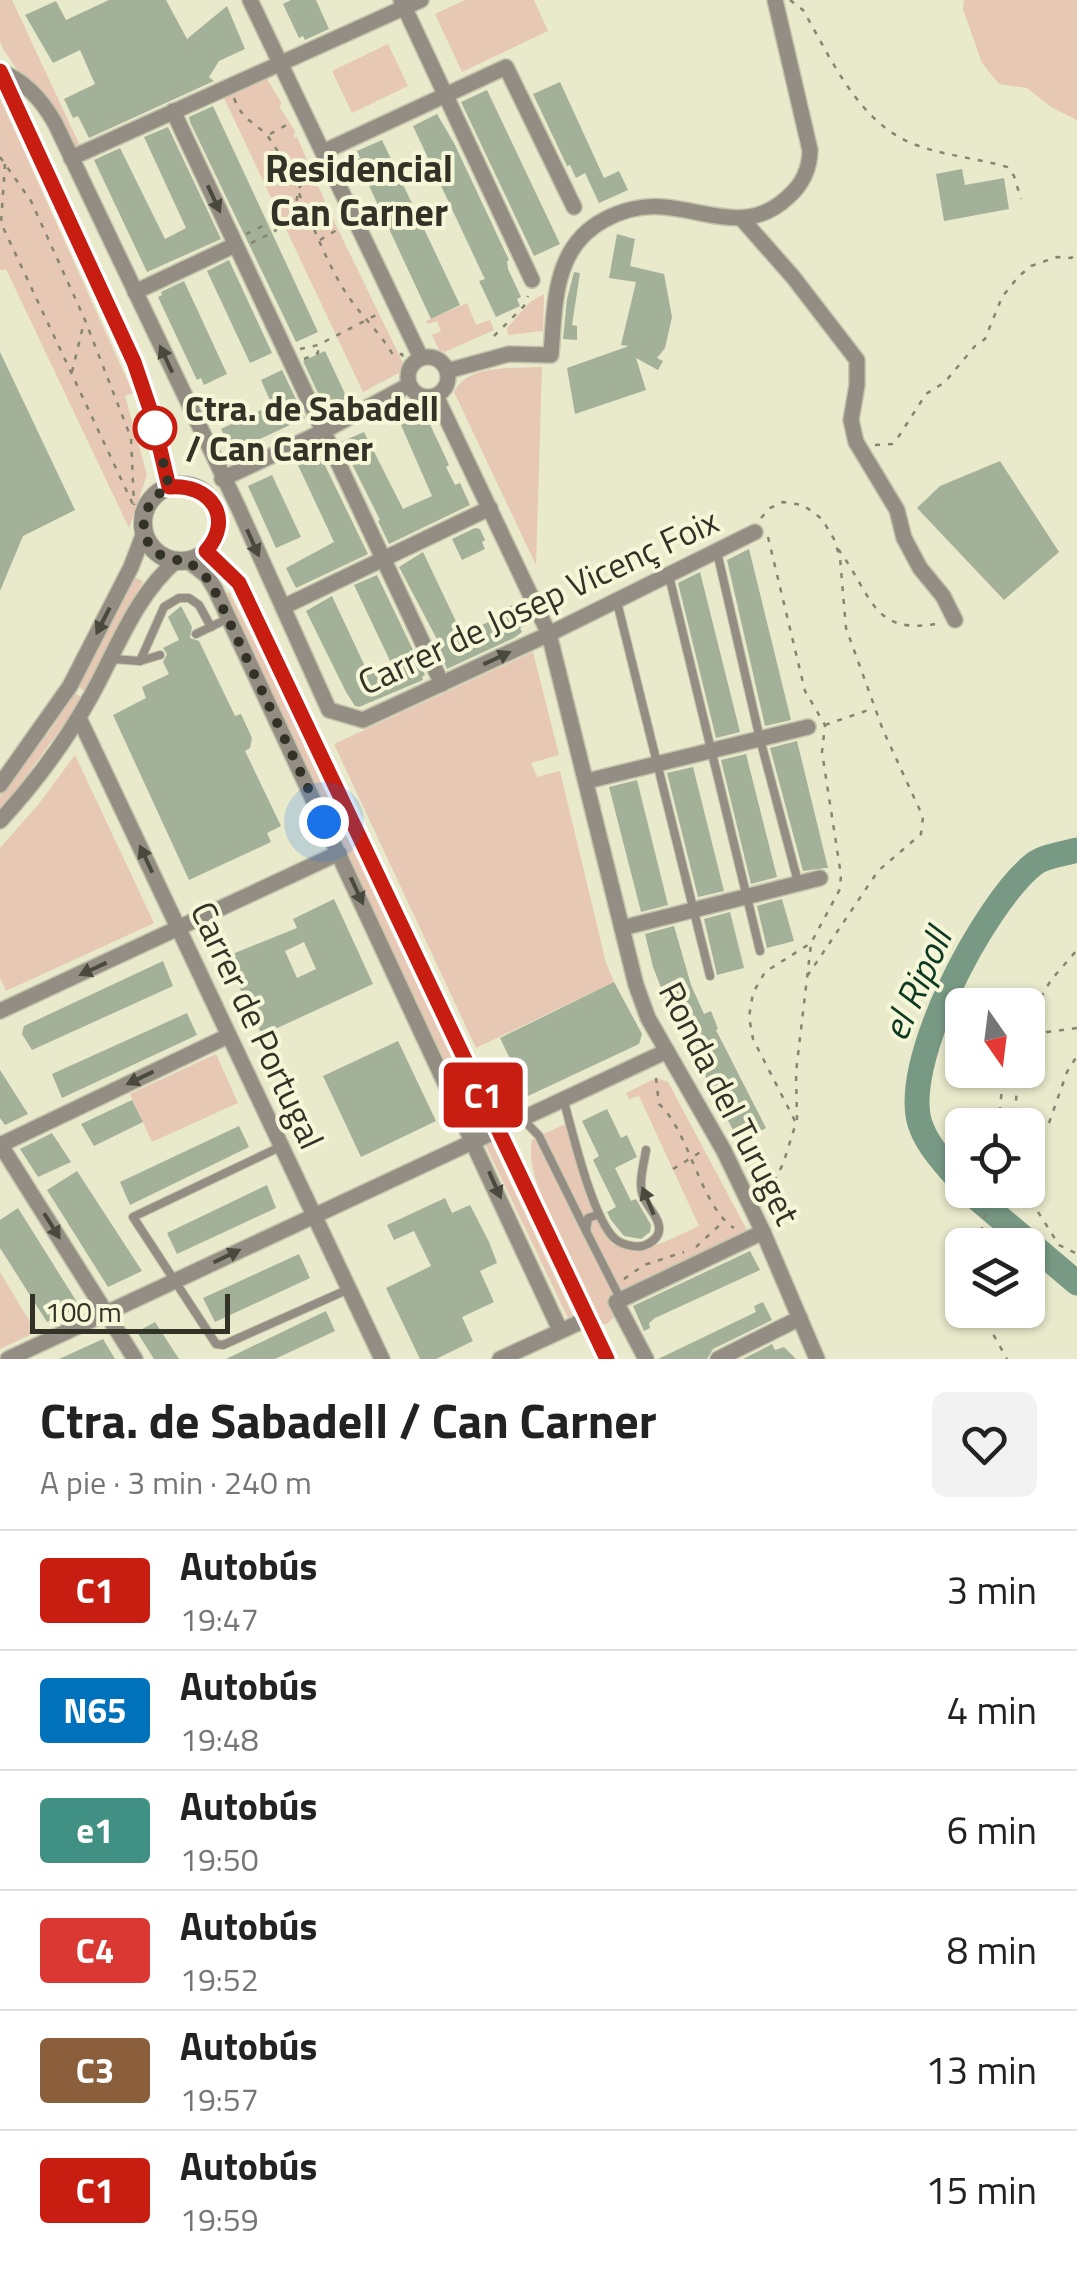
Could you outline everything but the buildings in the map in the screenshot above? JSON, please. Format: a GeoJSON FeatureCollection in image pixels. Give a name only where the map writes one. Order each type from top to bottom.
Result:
{"type":"FeatureCollection","features":[{"type":"Feature","properties":{"kind":"street"},"geometry":{"type":"LineString","coordinates":[[250,0],[324,152],[412,359],[409,385],[418,395],[436,396],[445,388],[448,371],[440,360],[412,359]]}},
{"type":"Feature","properties":{"kind":"street"},"geometry":{"type":"LineString","coordinates":[[71,158],[403,4],[421,0]]}},
{"type":"Feature","properties":{"kind":"street"},"geometry":{"type":"LineString","coordinates":[[448,371],[509,354],[551,355],[555,302],[564,261],[582,235],[604,220],[648,207],[742,219],[764,214],[786,200],[799,185],[810,160],[775,0]]}},
{"type":"Feature","properties":{"kind":"street"},"geometry":{"type":"LineString","coordinates":[[403,4],[532,280]]}},
{"type":"Feature","properties":{"kind":"street"},"geometry":{"type":"LineString","coordinates":[[324,152],[506,68],[574,207]]}},
{"type":"Feature","properties":{"kind":"street"},"geometry":{"type":"LineString","coordinates":[[0,72],[13,76],[39,98],[55,123],[283,607],[490,508]]}},
{"type":"Feature","properties":{"kind":"street"},"geometry":{"type":"LineString","coordinates":[[0,72],[134,362],[152,415],[169,487]]}},
{"type":"Feature","properties":{"kind":"street"},"geometry":{"type":"LineString","coordinates":[[173,111],[240,243],[442,684]]}},
{"type":"Feature","properties":{"kind":"street"},"geometry":{"type":"LineString","coordinates":[[742,219],[794,277],[857,360],[851,420],[858,446],[896,510],[904,538],[920,568],[943,596],[955,620]]}},
{"type":"Feature","properties":{"kind":"street"},"geometry":{"type":"LineString","coordinates":[[135,292],[240,243]]}},
{"type":"Feature","properties":{"kind":"street"},"geometry":{"type":"LineString","coordinates":[[222,478],[324,431],[409,385]]}},
{"type":"Feature","properties":{"kind":"street","name":"Ronda del Turuget"},"geometry":{"type":"LineString","coordinates":[[436,396],[549,634],[636,985],[648,1018],[724,1151],[817,1359]]}},
{"type":"Feature","properties":{"kind":"street"},"geometry":{"type":"LineString","coordinates":[[0,785],[70,686],[131,566],[152,498],[169,487],[198,490],[215,507],[218,532],[206,551],[182,560],[158,576],[134,612],[79,718],[0,822]]}},
{"type":"Feature","properties":{"kind":"street","name":"Carrer de Josep Vicenç Foix"},"geometry":{"type":"LineString","coordinates":[[283,607],[329,710],[363,720],[669,576],[757,526]]}},
{"type":"Feature","properties":{"kind":"street"},"geometry":{"type":"LineString","coordinates":[[144,533],[158,554],[182,560],[207,576],[229,618],[560,1330]]}},
{"type":"Feature","properties":{"kind":"street"},"geometry":{"type":"LineString","coordinates":[[206,551],[239,583],[607,1359]]}},
{"type":"Feature","properties":{"kind":"street","name":"Carrer de Portugal"},"geometry":{"type":"LineString","coordinates":[[79,718],[382,1359]]}},
{"type":"Feature","properties":{"kind":"street"},"geometry":{"type":"LineString","coordinates":[[587,781],[816,726]]}},
{"type":"Feature","properties":{"kind":"street"},"geometry":{"type":"LineString","coordinates":[[0,1012],[339,852]]}},
{"type":"Feature","properties":{"kind":"street"},"geometry":{"type":"LineString","coordinates":[[622,928],[820,878]]}},
{"type":"Feature","properties":{"kind":"street"},"geometry":{"type":"LineString","coordinates":[[134,1359],[0,1144],[228,1036]]}},
{"type":"Feature","properties":{"kind":"street"},"geometry":{"type":"LineString","coordinates":[[8,1359],[667,1051]]}},
{"type":"Feature","properties":{"kind":"street"},"geometry":{"type":"LineString","coordinates":[[646,1359],[618,1299],[763,1232]]}},
{"type":"Feature","properties":{"kind":"street"},"geometry":{"type":"LineString","coordinates":[[718,1359],[800,1318]]}},
{"type":"Feature","properties":{"kind":"street"},"geometry":{"type":"LineString","coordinates":[[500,1359],[587,1319]]}},
{"type":"Feature","properties":{"kind":"lane"},"geometry":{"type":"LineString","coordinates":[[717,552],[798,883]]}},
{"type":"Feature","properties":{"kind":"lane"},"geometry":{"type":"LineString","coordinates":[[669,576],[760,951]]}},
{"type":"Feature","properties":{"kind":"lane"},"geometry":{"type":"LineString","coordinates":[[140,661],[164,607],[171,601],[189,598],[199,605],[211,626]]}},
{"type":"Feature","properties":{"kind":"lane"},"geometry":{"type":"LineString","coordinates":[[617,601],[710,976]]}},
{"type":"Feature","properties":{"kind":"lane"},"geometry":{"type":"LineString","coordinates":[[196,634],[229,618]]}},
{"type":"Feature","properties":{"kind":"lane"},"geometry":{"type":"LineString","coordinates":[[112,659],[140,661],[160,655]]}},
{"type":"Feature","properties":{"kind":"lane"},"geometry":{"type":"LineString","coordinates":[[562,1098],[600,1212],[615,1240],[628,1246],[642,1246],[660,1232],[643,1198],[646,1150]]}},
{"type":"Feature","properties":{"kind":"lane"},"geometry":{"type":"LineString","coordinates":[[521,1117],[539,1136],[618,1299]]}},
{"type":"Feature","properties":{"kind":"lane"},"geometry":{"type":"LineString","coordinates":[[282,1146],[133,1216],[216,1344],[223,1345],[349,1289]]}},
{"type":"Feature","properties":{"kind":"lane"},"geometry":{"type":"LineString","coordinates":[[586,1232],[588,1218],[597,1215]]}},
{"type":"Feature","properties":{"kind":"path"},"geometry":{"type":"LineString","coordinates":[[790,0],[803,10],[861,106],[874,120],[888,132],[916,145],[1008,167],[1021,199]]}},
{"type":"Feature","properties":{"kind":"path"},"geometry":{"type":"LineString","coordinates":[[231,92],[246,122],[267,136],[298,191],[344,290],[393,355],[412,359]]}},
{"type":"Feature","properties":{"kind":"path"},"geometry":{"type":"LineString","coordinates":[[267,136],[290,123]]}},
{"type":"Feature","properties":{"kind":"path"},"geometry":{"type":"LineString","coordinates":[[0,157],[5,164],[30,202],[132,438],[135,511],[1,223],[5,164]]}},
{"type":"Feature","properties":{"kind":"path"},"geometry":{"type":"LineString","coordinates":[[240,243],[274,232],[296,202],[300,186],[316,177]]}},
{"type":"Feature","properties":{"kind":"path"},"geometry":{"type":"LineString","coordinates":[[240,243],[273,222],[282,222]]}},
{"type":"Feature","properties":{"kind":"path"},"geometry":{"type":"LineString","coordinates":[[320,240],[340,228]]}},
{"type":"Feature","properties":{"kind":"path"},"geometry":{"type":"LineString","coordinates":[[858,446],[885,445],[897,439],[926,394],[945,382],[985,339],[1002,297],[1031,266],[1057,257],[1071,258],[1077,253]]}},
{"type":"Feature","properties":{"kind":"path"},"geometry":{"type":"LineString","coordinates":[[494,336],[524,306],[532,280]]}},
{"type":"Feature","properties":{"kind":"path"},"geometry":{"type":"LineString","coordinates":[[294,353],[380,313]]}},
{"type":"Feature","properties":{"kind":"path"},"geometry":{"type":"LineString","coordinates":[[71,374],[84,320]]}},
{"type":"Feature","properties":{"kind":"path"},"geometry":{"type":"LineString","coordinates":[[298,362],[318,353],[318,345]]}},
{"type":"Feature","properties":{"kind":"path"},"geometry":{"type":"LineString","coordinates":[[757,526],[770,508],[783,502],[803,505],[822,519],[881,614],[894,626],[916,628],[955,620]]}},
{"type":"Feature","properties":{"kind":"path"},"geometry":{"type":"LineString","coordinates":[[808,976],[878,872],[920,834],[923,817],[875,708],[846,628],[837,548]]}},
{"type":"Feature","properties":{"kind":"path"},"geometry":{"type":"LineString","coordinates":[[816,726],[875,708]]}},
{"type":"Feature","properties":{"kind":"path"},"geometry":{"type":"LineString","coordinates":[[796,1123],[796,1072],[811,943]]}},
{"type":"Feature","properties":{"kind":"path"},"geometry":{"type":"LineString","coordinates":[[1045,990],[1077,950]]}},
{"type":"Feature","properties":{"kind":"path"},"geometry":{"type":"LineString","coordinates":[[1045,1034],[1077,1028]]}},
{"type":"Feature","properties":{"kind":"path"},"geometry":{"type":"LineString","coordinates":[[1050,1123],[1051,1111],[1077,1056]]}},
{"type":"Feature","properties":{"kind":"path"},"geometry":{"type":"LineString","coordinates":[[656,1078],[660,1104],[671,1114],[690,1159],[724,1220],[735,1228]]}},
{"type":"Feature","properties":{"kind":"path"},"geometry":{"type":"LineString","coordinates":[[673,1169],[704,1150]]}},
{"type":"Feature","properties":{"kind":"path"},"geometry":{"type":"LineString","coordinates":[[1036,1208],[1060,1245],[1077,1254]]}},
{"type":"Feature","properties":{"kind":"path"},"geometry":{"type":"LineString","coordinates":[[618,1299],[621,1282],[632,1273],[696,1247],[724,1220]]}},
{"type":"Feature","properties":{"kind":"path"},"geometry":{"type":"LineString","coordinates":[[990,1328],[1007,1359]]}},
{"type":"Feature","properties":{"kind":"shaded area"},"geometry":{"type":"Polygon","coordinates":[[[0,0],[12,0],[82,150],[75,153],[3,49],[0,0]]]}},
{"type":"Feature","properties":{"kind":"shaded area"},"geometry":{"type":"Polygon","coordinates":[[[465,0],[534,0],[548,31],[462,72],[435,14],[465,0]]]}},
{"type":"Feature","properties":{"kind":"shaded area"},"geometry":{"type":"Polygon","coordinates":[[[964,0],[1077,0],[1077,120],[1051,107],[1027,88],[999,84],[982,63],[963,9],[964,0]]]}},
{"type":"Feature","properties":{"kind":"shaded area"},"geometry":{"type":"Polygon","coordinates":[[[388,44],[408,86],[352,113],[332,71],[388,44]]]}},
{"type":"Feature","properties":{"kind":"shaded area"},"geometry":{"type":"Polygon","coordinates":[[[266,77],[403,363],[399,373],[363,392],[223,96],[266,77]]]}},
{"type":"Feature","properties":{"kind":"shaded area"},"geometry":{"type":"Polygon","coordinates":[[[0,98],[133,393],[125,396],[147,475],[129,528],[6,269],[0,270],[0,98]]]}},
{"type":"Feature","properties":{"kind":"shaded area"},"geometry":{"type":"Polygon","coordinates":[[[544,294],[543,331],[508,335],[507,328],[530,302],[544,294]]]}},
{"type":"Feature","properties":{"kind":"shaded area"},"geometry":{"type":"Polygon","coordinates":[[[467,303],[476,325],[490,320],[494,330],[445,352],[439,350],[432,335],[441,331],[437,321],[426,321],[467,303]]]}},
{"type":"Feature","properties":{"kind":"shaded area"},"geometry":{"type":"Polygon","coordinates":[[[542,367],[536,565],[454,392],[470,376],[481,372],[542,367]]]}},
{"type":"Feature","properties":{"kind":"shaded area"},"geometry":{"type":"Polygon","coordinates":[[[134,577],[143,581],[86,692],[77,686],[134,577]]]}},
{"type":"Feature","properties":{"kind":"shaded area"},"geometry":{"type":"Polygon","coordinates":[[[229,592],[305,742],[304,747],[476,1109],[469,1113],[226,595],[229,592]]]}},
{"type":"Feature","properties":{"kind":"shaded area"},"geometry":{"type":"Polygon","coordinates":[[[533,652],[559,755],[531,763],[537,777],[560,771],[606,963],[614,982],[476,1048],[334,744],[533,652]]]}},
{"type":"Feature","properties":{"kind":"shaded area"},"geometry":{"type":"Polygon","coordinates":[[[74,693],[83,698],[0,812],[0,796],[74,693]]]}},
{"type":"Feature","properties":{"kind":"shaded area"},"geometry":{"type":"Polygon","coordinates":[[[75,755],[154,923],[6,991],[0,978],[0,848],[75,755]]]}},
{"type":"Feature","properties":{"kind":"shaded area"},"geometry":{"type":"Polygon","coordinates":[[[216,1054],[238,1103],[152,1142],[130,1094],[216,1054]]]}},
{"type":"Feature","properties":{"kind":"shaded area"},"geometry":{"type":"Polygon","coordinates":[[[656,1078],[668,1082],[749,1234],[607,1299],[615,1316],[601,1324],[544,1205],[531,1158],[532,1140],[565,1124],[599,1221],[612,1244],[646,1247],[699,1226],[639,1096],[629,1099],[626,1093],[656,1078]]]}},
{"type":"Feature","properties":{"kind":"shaded area"},"geometry":{"type":"Polygon","coordinates":[[[489,1137],[573,1316],[568,1318],[483,1140],[489,1137]]]}},
{"type":"Feature","properties":{"kind":"shaded area"},"geometry":{"type":"Polygon","coordinates":[[[0,1272],[36,1332],[0,1349],[0,1272]]]}},
{"type":"Feature","properties":{"kind":"waterway","name":"el Ripoll"},"geometry":{"type":"LineString","coordinates":[[945,1163],[922,1129],[917,1102],[921,1068],[933,1029],[970,949],[1014,884],[1038,861],[1077,850]]}},
{"type":"Feature","properties":{"kind":"waterway","name":"el Ripoll"},"geometry":{"type":"LineString","coordinates":[[988,1208],[1077,1283]]}},
{"type":"Feature","properties":{"kind":"bus line","name":"C1"},"geometry":{"type":"LineString","coordinates":[[0,71],[134,362],[162,450],[169,487],[198,490],[215,507],[218,532],[206,551],[239,583],[607,1359]]}},
{"type":"Feature","properties":{"kind":"place","name":"Ctra. de Sabadell / Can Carner"},"geometry":{"type":"Point","coordinates":[155,428]}},
{"type":"Feature","properties":{"kind":"district","name":"Residencial Can Carner"},"geometry":{"type":"Point","coordinates":[359,190]}},
{"type":"Feature","properties":{"kind":"route"},"geometry":{"type":"LineString","coordinates":[[155,428],[169,487],[152,498],[146,509],[144,533],[158,554],[169,560],[187,560],[207,576],[216,590],[324,822]]}}]}
